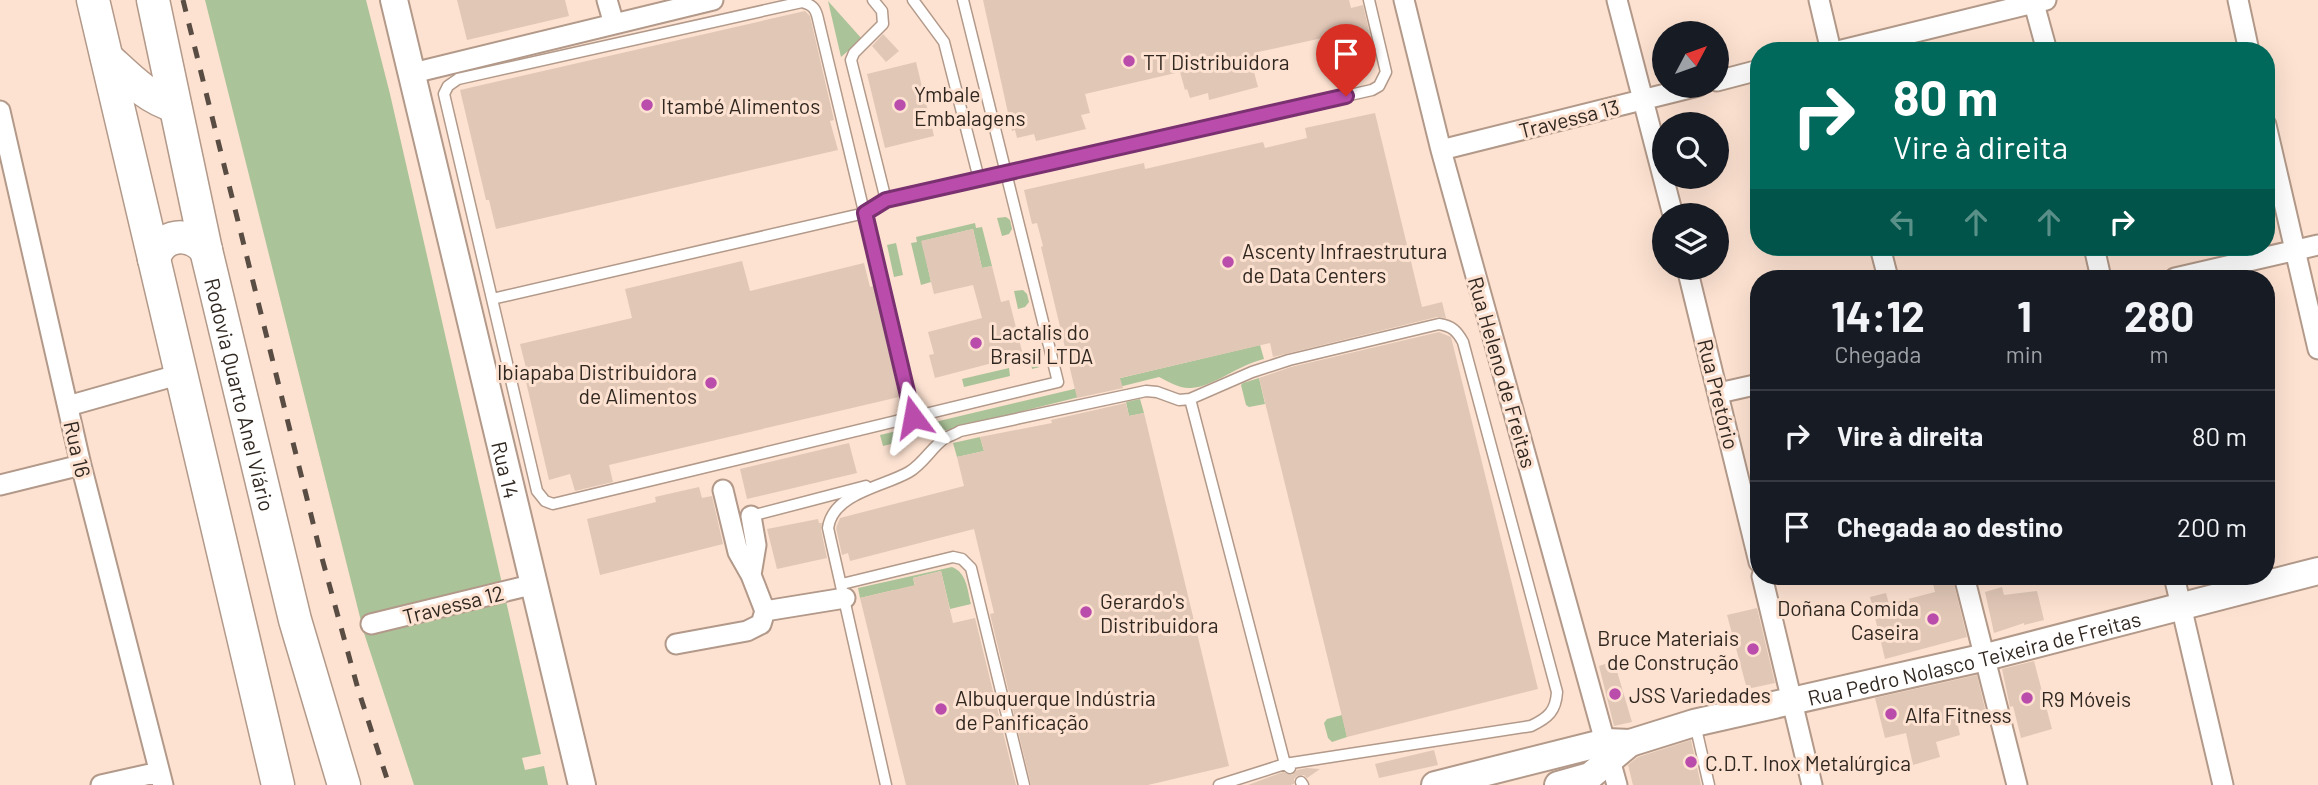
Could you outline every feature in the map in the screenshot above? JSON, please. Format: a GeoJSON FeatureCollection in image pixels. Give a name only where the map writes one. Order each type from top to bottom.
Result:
{"type":"FeatureCollection","features":[{"type":"Feature","properties":{"kind":"highway"},"geometry":{"type":"LineString","coordinates":[[93,0],[278,785]]}},
{"type":"Feature","properties":{"kind":"highway","name":"Rodovia Quarto Anel Viário"},"geometry":{"type":"LineString","coordinates":[[153,0],[206,250],[296,620],[344,785]]}},
{"type":"Feature","properties":{"kind":"highway"},"geometry":{"type":"LineString","coordinates":[[107,58],[142,90],[160,101],[176,106]]}},
{"type":"Feature","properties":{"kind":"highway"},"geometry":{"type":"LineString","coordinates":[[154,259],[164,242],[177,237],[196,240],[206,250]]}},
{"type":"Feature","properties":{"kind":"main road","name":"Rua 14"},"geometry":{"type":"LineString","coordinates":[[394,0],[582,785]]}},
{"type":"Feature","properties":{"kind":"main road","name":"Rua Pedro Nolasco Teixeira de Freitas"},"geometry":{"type":"LineString","coordinates":[[2275,582],[2318,571]]}},
{"type":"Feature","properties":{"kind":"main road","name":"Rua Pedro Nolasco Teixeira de Freitas"},"geometry":{"type":"LineString","coordinates":[[1435,785],[1614,756],[1694,723],[1986,657],[2262,585]]}},
{"type":"Feature","properties":{"kind":"main road","name":"Rua Pedro Nolasco Teixeira de Freitas"},"geometry":{"type":"LineString","coordinates":[[1570,784],[1590,776],[1614,756]]}},
{"type":"Feature","properties":{"kind":"street"},"geometry":{"type":"LineString","coordinates":[[607,0],[614,24]]}},
{"type":"Feature","properties":{"kind":"street"},"geometry":{"type":"LineString","coordinates":[[413,73],[713,0]]}},
{"type":"Feature","properties":{"kind":"street","name":"Rua Heleno de Freitas"},"geometry":{"type":"LineString","coordinates":[[1404,0],[1441,150],[1614,756]]}},
{"type":"Feature","properties":{"kind":"street"},"geometry":{"type":"LineString","coordinates":[[1617,0],[1670,203]]}},
{"type":"Feature","properties":{"kind":"street"},"geometry":{"type":"LineString","coordinates":[[1819,0],[1829,42]]}},
{"type":"Feature","properties":{"kind":"street"},"geometry":{"type":"LineString","coordinates":[[2238,0],[2247,42]]}},
{"type":"Feature","properties":{"kind":"street"},"geometry":{"type":"LineString","coordinates":[[1874,42],[2038,1],[2045,42]]}},
{"type":"Feature","properties":{"kind":"street"},"geometry":{"type":"LineString","coordinates":[[1729,78],[1750,73]]}},
{"type":"Feature","properties":{"kind":"street","name":"Travessa 13"},"geometry":{"type":"LineString","coordinates":[[1441,150],[1652,97]]}},
{"type":"Feature","properties":{"kind":"street","name":"Rua 16"},"geometry":{"type":"LineString","coordinates":[[0,111],[7,176],[161,779]]}},
{"type":"Feature","properties":{"kind":"street"},"geometry":{"type":"LineString","coordinates":[[2275,164],[2318,349]]}},
{"type":"Feature","properties":{"kind":"street"},"geometry":{"type":"LineString","coordinates":[[2275,256],[2318,245]]}},
{"type":"Feature","properties":{"kind":"street"},"geometry":{"type":"LineString","coordinates":[[2211,270],[2273,256]]}},
{"type":"Feature","properties":{"kind":"street","name":"Rua Pretório"},"geometry":{"type":"LineString","coordinates":[[1690,280],[1750,524]]}},
{"type":"Feature","properties":{"kind":"street"},"geometry":{"type":"LineString","coordinates":[[68,407],[181,374]]}},
{"type":"Feature","properties":{"kind":"street"},"geometry":{"type":"LineString","coordinates":[[1719,393],[1750,386]]}},
{"type":"Feature","properties":{"kind":"street"},"geometry":{"type":"LineString","coordinates":[[0,485],[81,465]]}},
{"type":"Feature","properties":{"kind":"street"},"geometry":{"type":"LineString","coordinates":[[676,644],[747,631],[761,624],[765,611],[751,575],[738,552],[723,490]]}},
{"type":"Feature","properties":{"kind":"street"},"geometry":{"type":"LineString","coordinates":[[751,516],[756,545],[751,575]]}},
{"type":"Feature","properties":{"kind":"street","name":"Travessa 12"},"geometry":{"type":"LineString","coordinates":[[371,624],[535,584]]}},
{"type":"Feature","properties":{"kind":"street"},"geometry":{"type":"LineString","coordinates":[[1764,585],[1812,785]]}},
{"type":"Feature","properties":{"kind":"street"},"geometry":{"type":"LineString","coordinates":[[1966,585],[2017,785]]}},
{"type":"Feature","properties":{"kind":"street"},"geometry":{"type":"LineString","coordinates":[[2176,585],[2222,785]]}},
{"type":"Feature","properties":{"kind":"street"},"geometry":{"type":"LineString","coordinates":[[765,611],[843,591]]}},
{"type":"Feature","properties":{"kind":"street"},"geometry":{"type":"LineString","coordinates":[[101,785],[161,779]]}},
{"type":"Feature","properties":{"kind":"lane"},"geometry":{"type":"LineString","coordinates":[[873,0],[882,11],[883,24],[854,53],[851,60],[886,200]]}},
{"type":"Feature","properties":{"kind":"lane"},"geometry":{"type":"LineString","coordinates":[[913,0],[944,42],[979,178]]}},
{"type":"Feature","properties":{"kind":"lane"},"geometry":{"type":"LineString","coordinates":[[913,417],[816,10],[810,4],[802,2],[458,79],[448,86],[444,94],[537,491],[545,501],[553,504],[1058,382],[963,0]]}},
{"type":"Feature","properties":{"kind":"lane"},"geometry":{"type":"LineString","coordinates":[[492,299],[865,213],[886,200],[1372,90],[1379,86],[1386,72],[1369,0]]}},
{"type":"Feature","properties":{"kind":"lane"},"geometry":{"type":"LineString","coordinates":[[886,785],[828,528],[830,517],[838,507],[851,498],[911,471],[945,439],[969,429],[1146,391],[1179,400],[1190,398],[1289,360],[1439,324],[1450,326],[1457,331],[1463,342],[1556,692],[1552,713],[1531,726],[1286,768],[1219,785]]}},
{"type":"Feature","properties":{"kind":"lane"},"geometry":{"type":"LineString","coordinates":[[1190,398],[1286,768]]}},
{"type":"Feature","properties":{"kind":"lane"},"geometry":{"type":"LineString","coordinates":[[751,516],[887,481]]}},
{"type":"Feature","properties":{"kind":"lane"},"geometry":{"type":"LineString","coordinates":[[843,591],[953,557],[962,559],[971,568],[1024,785]]}},
{"type":"Feature","properties":{"kind":"lane"},"geometry":{"type":"LineString","coordinates":[[1694,723],[1709,785]]}},
{"type":"Feature","properties":{"kind":"green space"},"geometry":{"type":"Polygon","coordinates":[[[205,0],[366,0],[390,94],[541,754],[522,758],[525,770],[544,766],[548,785],[414,785],[364,633],[205,0]]]}},
{"type":"Feature","properties":{"kind":"green space"},"geometry":{"type":"Polygon","coordinates":[[[828,1],[862,39],[841,57],[828,1]]]}},
{"type":"Feature","properties":{"kind":"green space"},"geometry":{"type":"Polygon","coordinates":[[[1006,217],[1010,220],[1012,229],[1009,234],[1002,236],[997,218],[1006,217]]]}},
{"type":"Feature","properties":{"kind":"green space"},"geometry":{"type":"Polygon","coordinates":[[[975,223],[976,228],[982,227],[992,266],[982,268],[973,229],[922,241],[931,282],[921,285],[911,243],[917,242],[916,237],[975,223]]]}},
{"type":"Feature","properties":{"kind":"green space"},"geometry":{"type":"Polygon","coordinates":[[[896,243],[903,275],[894,277],[887,245],[896,243]]]}},
{"type":"Feature","properties":{"kind":"green space"},"geometry":{"type":"Polygon","coordinates":[[[1023,290],[1029,302],[1018,309],[1014,291],[1023,290]]]}},
{"type":"Feature","properties":{"kind":"green space"},"geometry":{"type":"Polygon","coordinates":[[[1260,345],[1264,359],[1199,387],[1175,385],[1159,377],[883,446],[880,435],[1260,345]]]}},
{"type":"Feature","properties":{"kind":"green space"},"geometry":{"type":"Polygon","coordinates":[[[1038,351],[1042,354],[1043,363],[1032,369],[1029,352],[1038,351]]]}},
{"type":"Feature","properties":{"kind":"green space"},"geometry":{"type":"Polygon","coordinates":[[[1009,368],[1010,376],[964,387],[962,379],[1009,368]]]}},
{"type":"Feature","properties":{"kind":"green space"},"geometry":{"type":"Polygon","coordinates":[[[1259,378],[1265,404],[1249,407],[1246,405],[1241,385],[1259,378]]]}},
{"type":"Feature","properties":{"kind":"green space"},"geometry":{"type":"Polygon","coordinates":[[[1140,399],[1144,413],[1129,416],[1126,402],[1140,399]]]}},
{"type":"Feature","properties":{"kind":"green space"},"geometry":{"type":"Polygon","coordinates":[[[980,437],[984,451],[957,457],[953,443],[980,437]]]}},
{"type":"Feature","properties":{"kind":"green space"},"geometry":{"type":"Polygon","coordinates":[[[952,567],[964,577],[971,604],[950,609],[941,571],[913,578],[923,620],[903,624],[894,590],[860,598],[858,588],[952,567]]]}},
{"type":"Feature","properties":{"kind":"green space"},"geometry":{"type":"Polygon","coordinates":[[[1342,715],[1347,737],[1332,742],[1328,738],[1324,723],[1327,719],[1342,715]]]}},
{"type":"Feature","properties":{"kind":"building"},"geometry":{"type":"Polygon","coordinates":[[[457,0],[565,0],[569,16],[467,40],[457,0]]]}},
{"type":"Feature","properties":{"kind":"building","name":"TT Distribuidora"},"geometry":{"type":"Polygon","coordinates":[[[983,0],[1349,0],[1351,8],[1363,5],[1373,48],[1359,52],[1354,31],[1258,52],[1263,70],[1254,72],[1258,87],[1209,100],[1208,93],[1190,98],[1180,72],[1085,94],[1090,113],[1081,115],[1086,129],[1036,141],[1034,134],[1017,138],[1015,130],[1012,131],[983,0]]]}},
{"type":"Feature","properties":{"kind":"building","name":"Itambé Alimentos"},"geometry":{"type":"Polygon","coordinates":[[[805,11],[810,16],[834,120],[830,121],[838,150],[496,229],[489,200],[486,200],[460,90],[805,11]]]}},
{"type":"Feature","properties":{"kind":"building"},"geometry":{"type":"Polygon","coordinates":[[[883,34],[899,51],[886,62],[872,46],[883,34]]]}},
{"type":"Feature","properties":{"kind":"building","name":"Ymbale Embalagens"},"geometry":{"type":"Polygon","coordinates":[[[916,62],[934,136],[885,148],[867,74],[916,62]]]}},
{"type":"Feature","properties":{"kind":"building","name":"Ascenty Infraestrutura de Data Centers"},"geometry":{"type":"Polygon","coordinates":[[[1375,113],[1422,307],[1442,302],[1446,318],[1437,317],[1273,357],[1270,343],[1120,378],[1123,388],[1077,398],[1041,247],[1043,246],[1037,223],[1032,224],[1024,190],[1144,163],[1145,169],[1263,142],[1265,148],[1307,138],[1305,128],[1375,113]]]}},
{"type":"Feature","properties":{"kind":"building"},"geometry":{"type":"Polygon","coordinates":[[[973,229],[982,268],[992,266],[1001,302],[1009,300],[1023,355],[935,378],[929,355],[934,354],[928,332],[982,318],[973,285],[934,294],[921,241],[973,229]]]}},
{"type":"Feature","properties":{"kind":"building","name":"Ibiapaba Distribuidora de Alimentos"},"geometry":{"type":"Polygon","coordinates":[[[742,261],[750,291],[864,263],[870,287],[874,286],[899,397],[609,465],[613,482],[575,491],[570,474],[549,480],[523,369],[526,368],[520,344],[632,318],[625,289],[742,261]]]}},
{"type":"Feature","properties":{"kind":"building"},"geometry":{"type":"Polygon","coordinates":[[[1439,332],[1451,337],[1538,689],[1347,737],[1259,378],[1291,367],[1439,332]]]}},
{"type":"Feature","properties":{"kind":"building","name":"Gerardo's Distribuidora"},"geometry":{"type":"Polygon","coordinates":[[[1126,403],[1129,416],[1144,413],[1229,766],[1148,785],[1031,785],[990,614],[994,613],[974,529],[850,561],[848,553],[842,555],[836,528],[840,518],[964,486],[957,457],[984,451],[980,437],[1052,423],[1051,420],[1126,403]]]}},
{"type":"Feature","properties":{"kind":"building"},"geometry":{"type":"Polygon","coordinates":[[[849,443],[857,473],[747,499],[740,469],[849,443]]]}},
{"type":"Feature","properties":{"kind":"building"},"geometry":{"type":"Polygon","coordinates":[[[699,487],[702,498],[712,496],[723,544],[600,575],[587,519],[656,502],[655,497],[699,487]]]}},
{"type":"Feature","properties":{"kind":"building"},"geometry":{"type":"Polygon","coordinates":[[[818,519],[819,523],[822,523],[827,558],[777,569],[767,529],[818,519]]]}},
{"type":"Feature","properties":{"kind":"building","name":"Albuquerque Indústria de Panificação"},"geometry":{"type":"Polygon","coordinates":[[[941,571],[953,623],[975,618],[1016,785],[906,785],[860,598],[915,585],[913,578],[941,571]]]}},
{"type":"Feature","properties":{"kind":"building"},"geometry":{"type":"Polygon","coordinates":[[[1933,585],[1954,585],[1967,637],[1885,659],[1870,597],[1886,593],[1889,604],[1935,592],[1933,585]]]}},
{"type":"Feature","properties":{"kind":"building"},"geometry":{"type":"Polygon","coordinates":[[[2002,587],[2004,595],[2037,591],[2044,620],[2024,623],[1994,633],[1985,592],[2002,587]]]}},
{"type":"Feature","properties":{"kind":"building","name":"Bruce Materiais de Construção"},"geometry":{"type":"Polygon","coordinates":[[[1757,608],[1775,683],[1747,689],[1727,615],[1757,608]]]}},
{"type":"Feature","properties":{"kind":"building","name":"JSS Variedades"},"geometry":{"type":"Polygon","coordinates":[[[1614,661],[1632,722],[1614,726],[1599,666],[1614,661]]]}},
{"type":"Feature","properties":{"kind":"building","name":"R9 Móveis"},"geometry":{"type":"Polygon","coordinates":[[[2034,661],[2052,729],[2021,738],[2013,706],[2010,707],[2002,669],[2034,661]]]}},
{"type":"Feature","properties":{"kind":"building"},"geometry":{"type":"Polygon","coordinates":[[[1977,675],[1986,713],[1957,721],[1960,735],[1936,742],[1940,757],[1913,765],[1906,733],[1885,738],[1875,698],[1977,675]]]}},
{"type":"Feature","properties":{"kind":"building"},"geometry":{"type":"Polygon","coordinates":[[[1691,740],[1701,785],[1633,785],[1628,765],[1638,757],[1691,740]]]}},
{"type":"Feature","properties":{"kind":"building"},"geometry":{"type":"Polygon","coordinates":[[[1434,750],[1438,765],[1379,778],[1375,764],[1434,750]]]}},
{"type":"Feature","properties":{"kind":"building"},"geometry":{"type":"Polygon","coordinates":[[[1320,769],[1307,778],[1304,775],[1297,776],[1291,785],[1248,785],[1283,772],[1292,775],[1297,770],[1320,769]]]}},
{"type":"Feature","properties":{"kind":"railway"},"geometry":{"type":"LineString","coordinates":[[183,0],[320,551],[358,689],[389,785]]}},
{"type":"Feature","properties":{"kind":"place","name":"TT Distribuidora"},"geometry":{"type":"Point","coordinates":[1129,61]}},
{"type":"Feature","properties":{"kind":"place","name":"Itambé Alimentos"},"geometry":{"type":"Point","coordinates":[647,105]}},
{"type":"Feature","properties":{"kind":"place","name":"Ymbale Embalagens"},"geometry":{"type":"Point","coordinates":[900,105]}},
{"type":"Feature","properties":{"kind":"place","name":"Ascenty Infraestrutura de Data Centers"},"geometry":{"type":"Point","coordinates":[1228,262]}},
{"type":"Feature","properties":{"kind":"place","name":"Lactalis do Brasil LTDA"},"geometry":{"type":"Point","coordinates":[976,343]}},
{"type":"Feature","properties":{"kind":"place","name":"Ibiapaba Distribuidora de Alimentos"},"geometry":{"type":"Point","coordinates":[711,383]}},
{"type":"Feature","properties":{"kind":"place","name":"Gerardo's Distribuidora"},"geometry":{"type":"Point","coordinates":[1086,612]}},
{"type":"Feature","properties":{"kind":"place","name":"Doñana Comida Caseira"},"geometry":{"type":"Point","coordinates":[1933,619]}},
{"type":"Feature","properties":{"kind":"place","name":"Bruce Materiais de Construção"},"geometry":{"type":"Point","coordinates":[1753,649]}},
{"type":"Feature","properties":{"kind":"place","name":"JSS Variedades"},"geometry":{"type":"Point","coordinates":[1615,694]}},
{"type":"Feature","properties":{"kind":"place","name":"R9 Móveis"},"geometry":{"type":"Point","coordinates":[2027,698]}},
{"type":"Feature","properties":{"kind":"place","name":"Albuquerque Indústria de Panificação"},"geometry":{"type":"Point","coordinates":[941,709]}},
{"type":"Feature","properties":{"kind":"place","name":"Alfa Fitness"},"geometry":{"type":"Point","coordinates":[1891,714]}},
{"type":"Feature","properties":{"kind":"place","name":"C.D.T. Inox Metalúrgica"},"geometry":{"type":"Point","coordinates":[1691,762]}},
{"type":"Feature","properties":{"kind":"route"},"geometry":{"type":"LineString","coordinates":[[913,417],[865,213],[886,200],[1346,96]]}}]}
